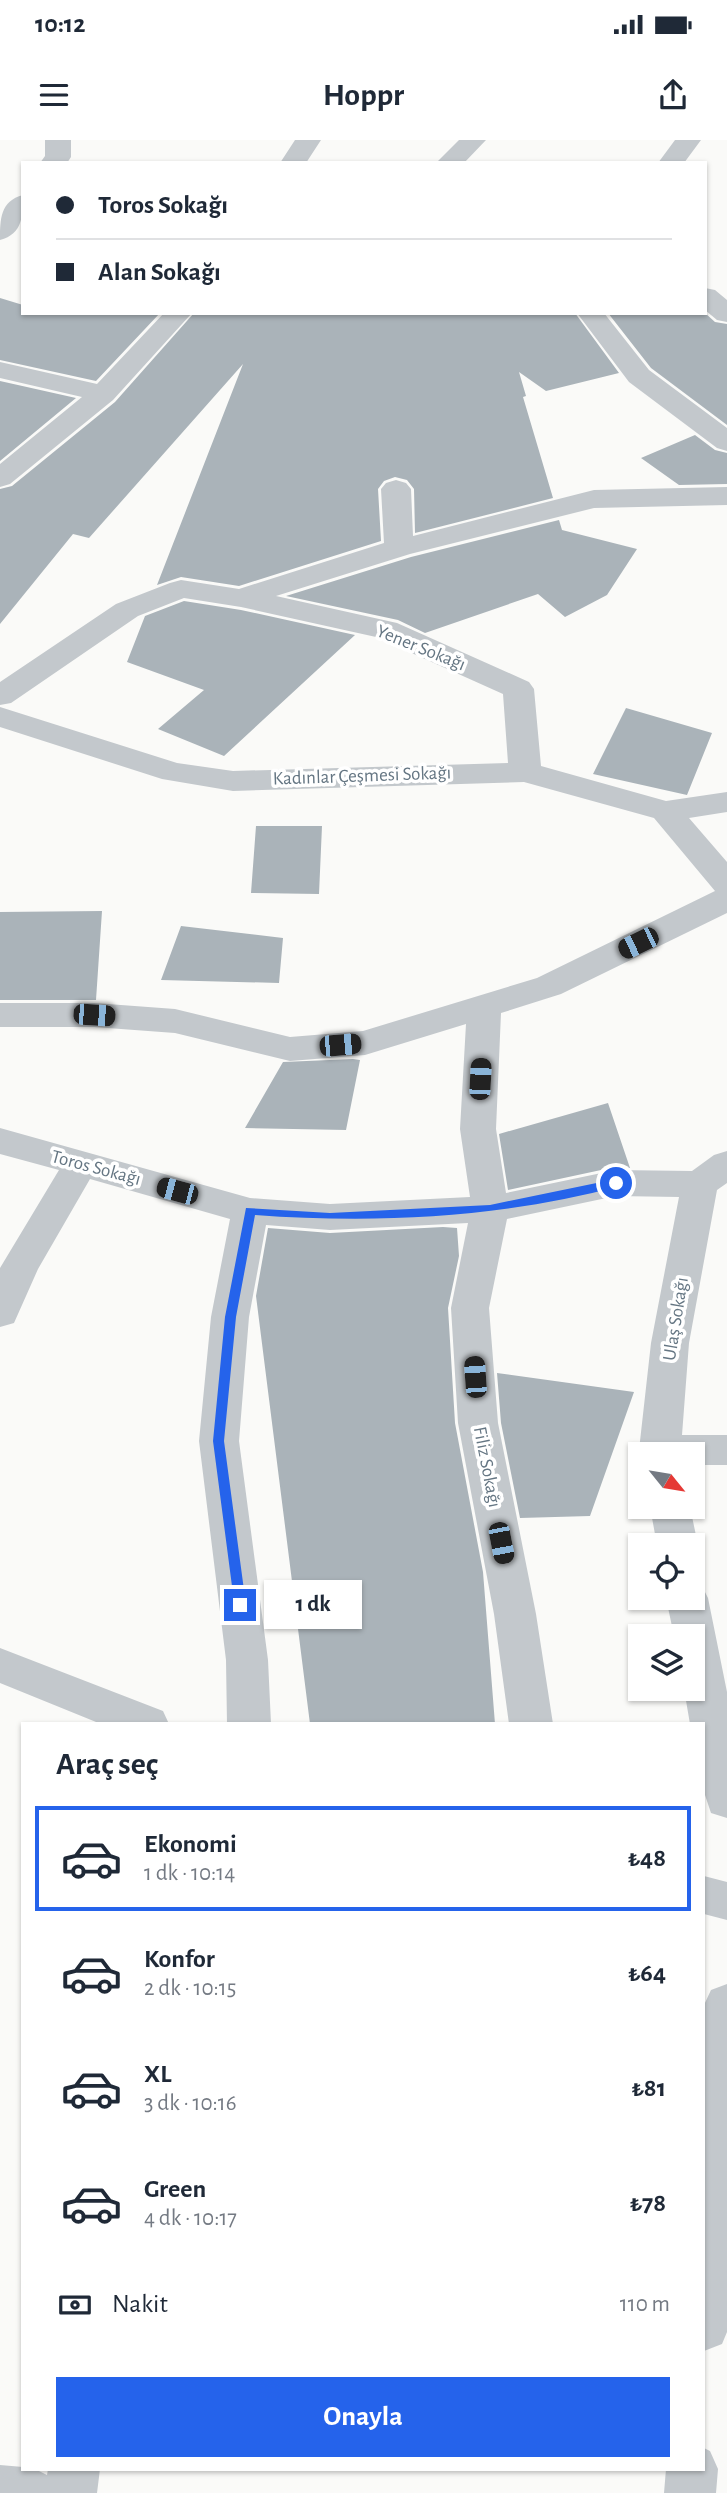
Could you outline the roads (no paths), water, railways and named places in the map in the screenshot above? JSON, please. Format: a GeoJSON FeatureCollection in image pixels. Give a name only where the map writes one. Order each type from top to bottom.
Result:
{"type":"FeatureCollection","features":[{"type":"Feature","properties":{"kind":"street"},"geometry":{"type":"LineString","coordinates":[[55,161],[58,157],[58,140]]}},
{"type":"Feature","properties":{"kind":"street"},"geometry":{"type":"LineString","coordinates":[[294,161],[308,140]]}},
{"type":"Feature","properties":{"kind":"street"},"geometry":{"type":"LineString","coordinates":[[451,161],[473,140]]}},
{"type":"Feature","properties":{"kind":"street"},"geometry":{"type":"LineString","coordinates":[[672,161],[688,140]]}},
{"type":"Feature","properties":{"kind":"street"},"geometry":{"type":"LineString","coordinates":[[0,232],[21,206]]}},
{"type":"Feature","properties":{"kind":"street"},"geometry":{"type":"LineString","coordinates":[[707,298],[727,314]]}},
{"type":"Feature","properties":{"kind":"street"},"geometry":{"type":"LineString","coordinates":[[0,478],[103,394],[170,315]]}},
{"type":"Feature","properties":{"kind":"street"},"geometry":{"type":"LineString","coordinates":[[592,315],[639,376],[727,442]]}},
{"type":"Feature","properties":{"kind":"street"},"geometry":{"type":"LineString","coordinates":[[0,370],[103,394]]}},
{"type":"Feature","properties":{"kind":"street"},"geometry":{"type":"LineString","coordinates":[[396,489],[399,548]]}},
{"type":"Feature","properties":{"kind":"street"},"geometry":{"type":"LineString","coordinates":[[0,696],[127,610],[181,589],[240,598],[399,548],[594,499],[727,496]]}},
{"type":"Feature","properties":{"kind":"street","name":"Yener Sokağı"},"geometry":{"type":"LineString","coordinates":[[240,598],[386,630],[518,689],[525,772]]}},
{"type":"Feature","properties":{"kind":"street","name":"Kadınlar Çeşmesi Sokağı"},"geometry":{"type":"LineString","coordinates":[[0,717],[173,772],[233,780],[525,772],[666,811],[727,802]]}},
{"type":"Feature","properties":{"kind":"street"},"geometry":{"type":"LineString","coordinates":[[666,811],[727,884]]}},
{"type":"Feature","properties":{"kind":"street"},"geometry":{"type":"LineString","coordinates":[[0,1015],[94,1015],[175,1021],[290,1049],[365,1043],[549,986],[727,900]]}},
{"type":"Feature","properties":{"kind":"street","name":"Filiz Sokağı"},"geometry":{"type":"LineString","coordinates":[[484,1006],[478,1129],[490,1209],[470,1308],[478,1423],[515,1615],[531,1722]]}},
{"type":"Feature","properties":{"kind":"street","name":"Toros Sokağı"},"geometry":{"type":"LineString","coordinates":[[0,1141],[250,1211],[330,1217],[490,1209],[616,1183],[713,1174]]}},
{"type":"Feature","properties":{"kind":"street"},"geometry":{"type":"LineString","coordinates":[[0,1313],[19,1268],[81,1164]]}},
{"type":"Feature","properties":{"kind":"street","name":"Ulaş Sokağı"},"geometry":{"type":"LineString","coordinates":[[661,1442],[670,1343],[713,1174]]}},
{"type":"Feature","properties":{"kind":"street"},"geometry":{"type":"LineString","coordinates":[[249,1722],[247,1660],[219,1441],[230,1317],[250,1211]]}},
{"type":"Feature","properties":{"kind":"street"},"geometry":{"type":"LineString","coordinates":[[705,1451],[727,1450]]}},
{"type":"Feature","properties":{"kind":"street"},"geometry":{"type":"LineString","coordinates":[[689,1610],[727,1800]]}},
{"type":"Feature","properties":{"kind":"street"},"geometry":{"type":"LineString","coordinates":[[1,1659],[143,1722]]}},
{"type":"Feature","properties":{"kind":"street"},"geometry":{"type":"LineString","coordinates":[[705,1895],[727,1901]]}},
{"type":"Feature","properties":{"kind":"street"},"geometry":{"type":"LineString","coordinates":[[705,2315],[715,2185],[718,2044],[727,2004]]}},
{"type":"Feature","properties":{"kind":"street"},"geometry":{"type":"LineString","coordinates":[[71,2493],[74,2471]]}},
{"type":"Feature","properties":{"kind":"street"},"geometry":{"type":"LineString","coordinates":[[691,2493],[692,2471]]}},
{"type":"Feature","properties":{"kind":"street"},"geometry":{"type":"LineString","coordinates":[[0,2491],[30,2493]]}}]}
